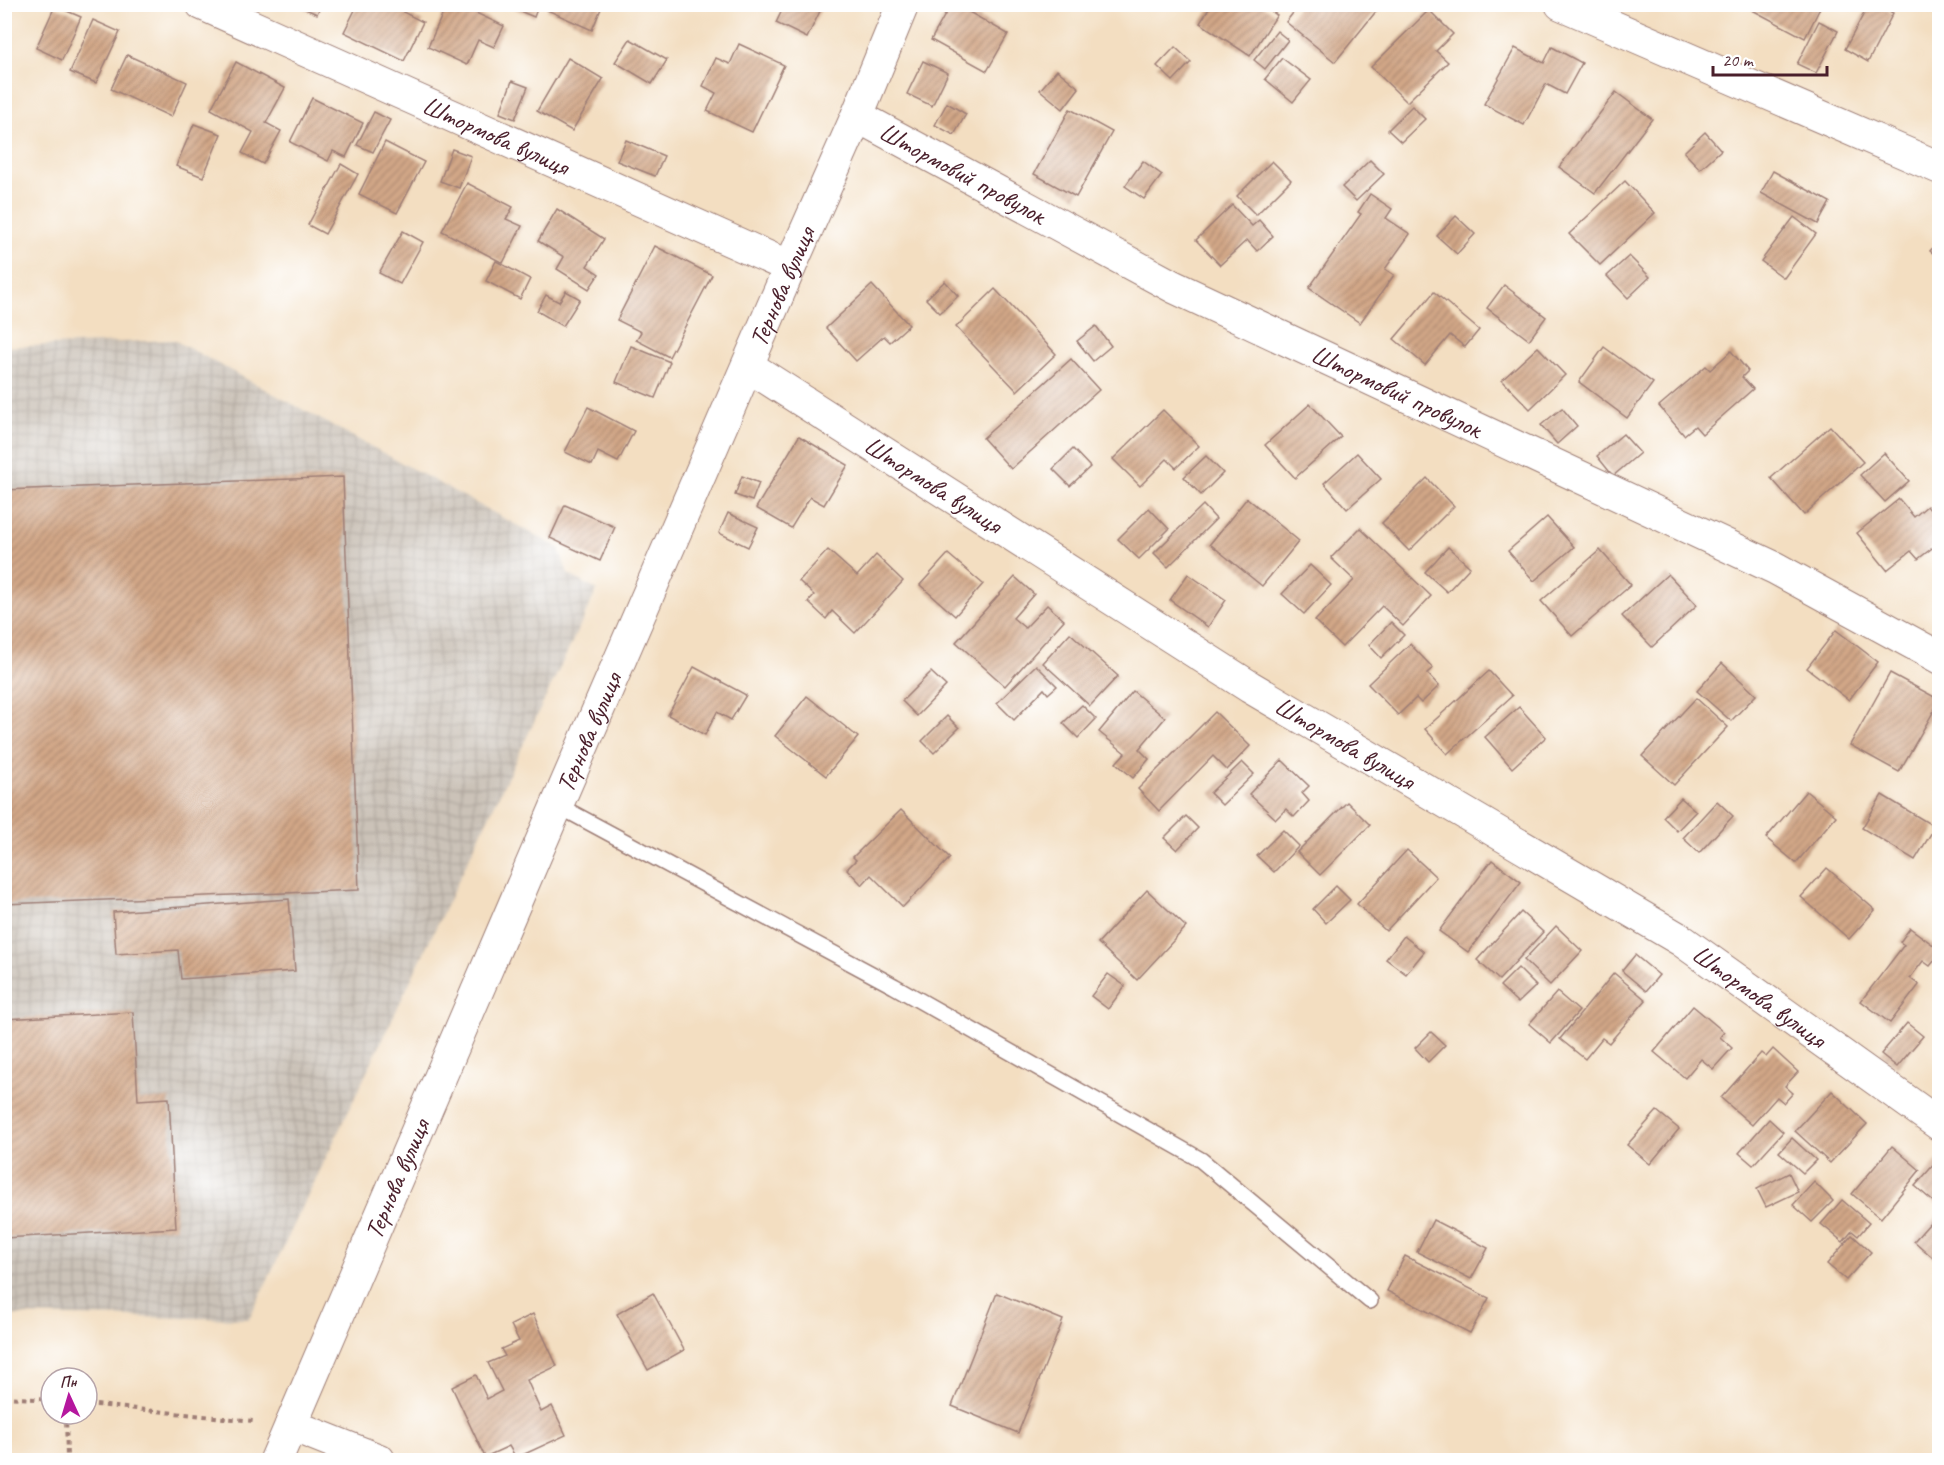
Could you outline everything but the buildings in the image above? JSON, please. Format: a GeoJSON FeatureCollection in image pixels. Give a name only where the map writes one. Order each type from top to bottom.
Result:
{"type":"FeatureCollection","features":[{"type":"Feature","properties":{"kind":"street","name":"Штормова вулиця"},"geometry":{"type":"LineString","coordinates":[[202,4],[790,267]]}},
{"type":"Feature","properties":{"kind":"street","name":"Тернова вулиця"},"geometry":{"type":"LineString","coordinates":[[276,1461],[557,804],[857,116],[903,4]]}},
{"type":"Feature","properties":{"kind":"street"},"geometry":{"type":"LineString","coordinates":[[1561,4],[1940,168]]}},
{"type":"Feature","properties":{"kind":"street","name":"Штормовий провулок"},"geometry":{"type":"LineString","coordinates":[[857,116],[1174,287],[1775,568],[1940,658]]}},
{"type":"Feature","properties":{"kind":"street","name":"Штормова вулиця"},"geometry":{"type":"LineString","coordinates":[[748,366],[1250,687],[1681,940],[1940,1125]]}},
{"type":"Feature","properties":{"kind":"street"},"geometry":{"type":"LineString","coordinates":[[291,1425],[379,1461]]}},
{"type":"Feature","properties":{"kind":"lane"},"geometry":{"type":"LineString","coordinates":[[557,804],[894,986],[1201,1160],[1370,1301]]}},
{"type":"Feature","properties":{"kind":"path"},"geometry":{"type":"LineString","coordinates":[[4,1396],[39,1399]]}},
{"type":"Feature","properties":{"kind":"path"},"geometry":{"type":"LineString","coordinates":[[99,1405],[291,1425]]}},
{"type":"Feature","properties":{"kind":"path"},"geometry":{"type":"LineString","coordinates":[[66,1426],[67,1461]]}},
{"type":"Feature","properties":{"kind":"shaded area"},"geometry":{"type":"Polygon","coordinates":[[[174,340],[559,548],[568,574],[597,590],[249,1319],[5,1315],[4,347],[174,340]]]}}]}
